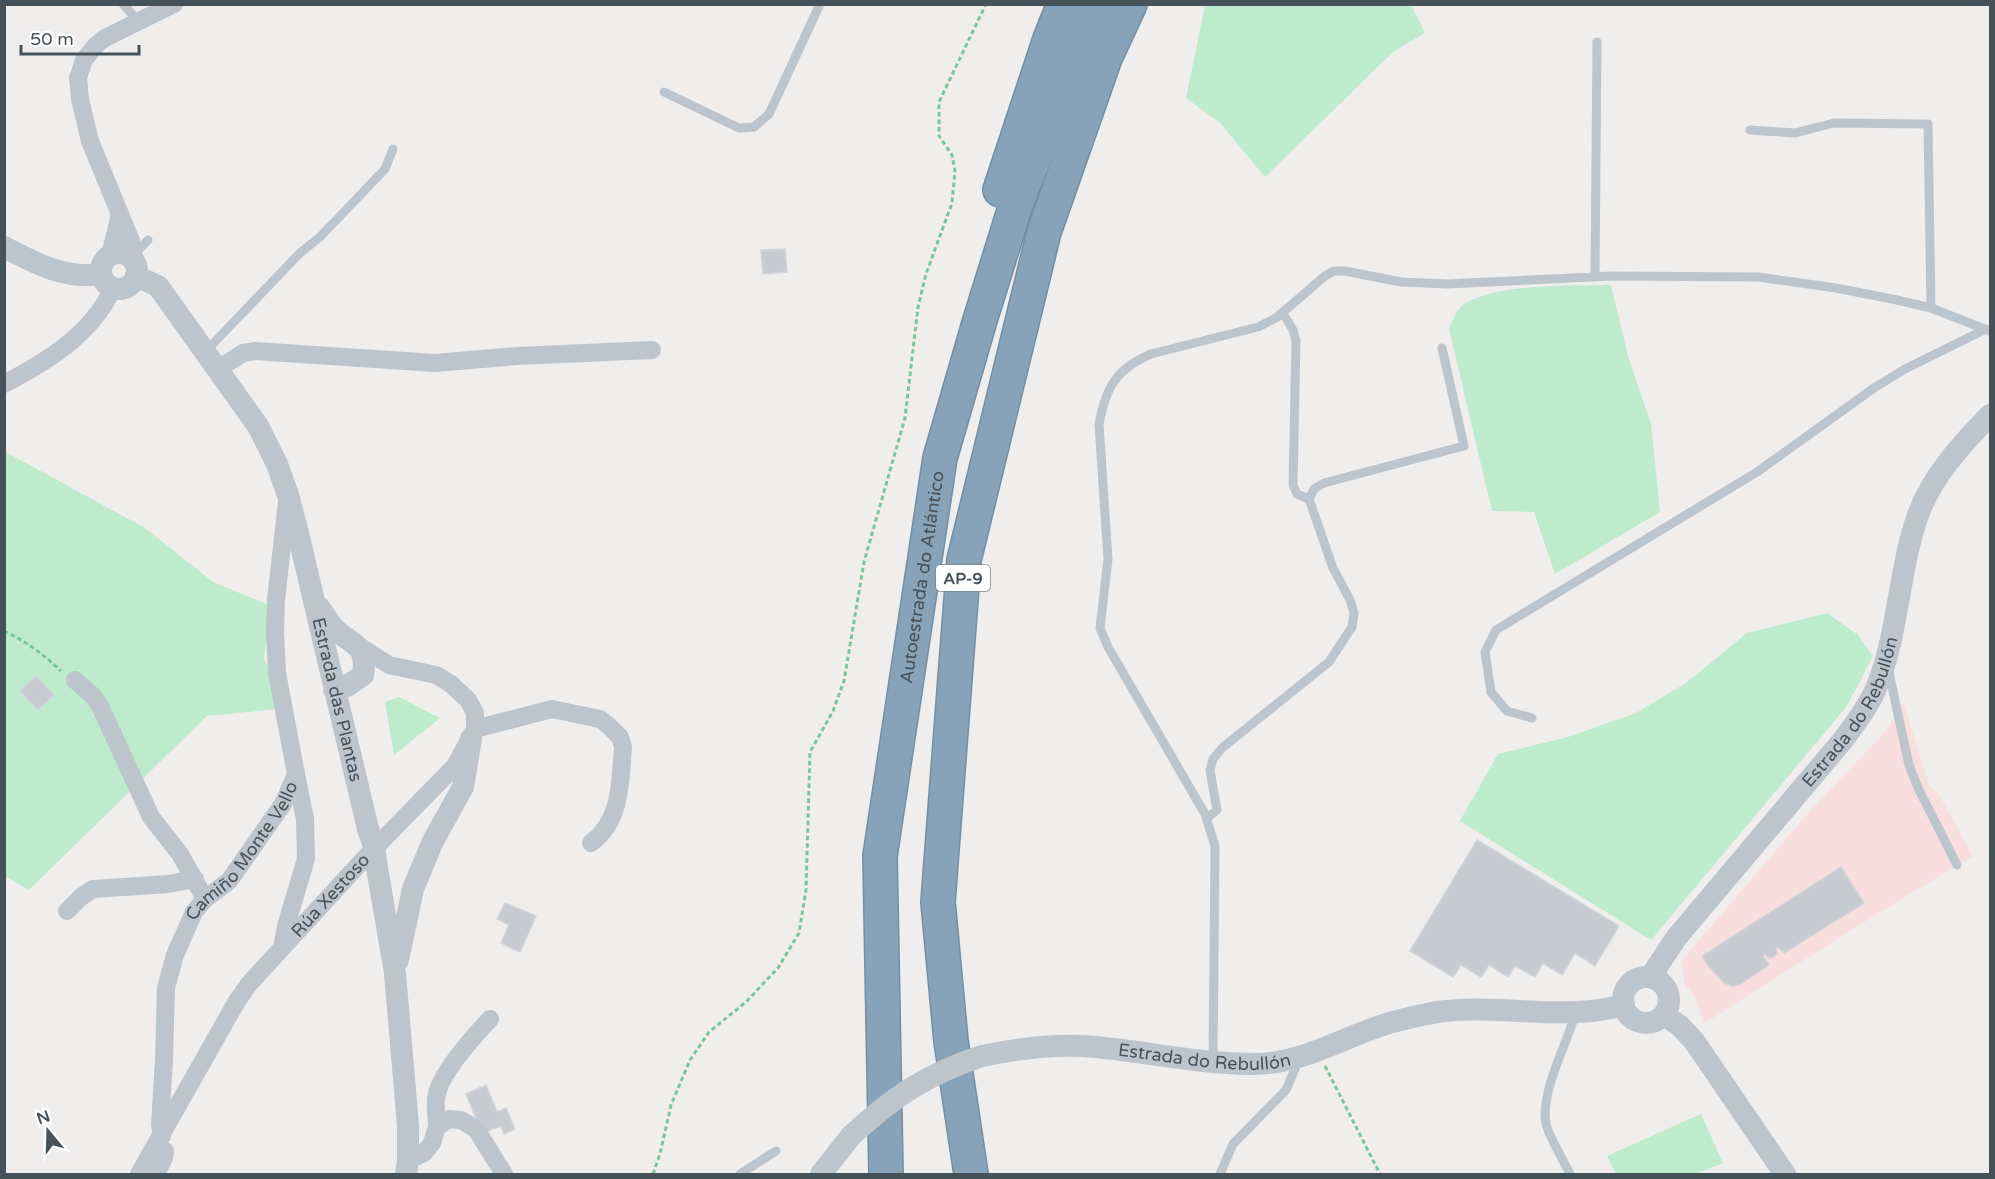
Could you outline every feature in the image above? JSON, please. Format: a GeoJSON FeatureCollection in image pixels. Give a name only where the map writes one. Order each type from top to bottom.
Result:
{"type":"FeatureCollection","features":[{"type":"Feature","properties":{"kind":"highway"},"geometry":{"type":"LineString","coordinates":[[940,458],[960,321],[1003,181],[1064,4]]}},
{"type":"Feature","properties":{"kind":"highway","name":"Autoestrada do Atlántico"},"geometry":{"type":"LineString","coordinates":[[886,1174],[880,856],[940,458],[1017,201],[1097,4]]}},
{"type":"Feature","properties":{"kind":"highway","name":"AP-9"},"geometry":{"type":"LineString","coordinates":[[971,1174],[951,1041],[938,902],[964,560],[1044,232],[1105,58],[1130,4]]}},
{"type":"Feature","properties":{"kind":"street"},"geometry":{"type":"LineString","coordinates":[[4,384],[40,365],[72,341],[100,313],[131,241],[90,141],[80,99],[78,78],[84,60],[105,38],[174,4]]}},
{"type":"Feature","properties":{"kind":"street"},"geometry":{"type":"LineString","coordinates":[[4,247],[48,268],[78,275],[118,270]]}},
{"type":"Feature","properties":{"kind":"street","name":"Estrada das Plantas"},"geometry":{"type":"LineString","coordinates":[[118,270],[158,286],[258,426],[277,464],[288,495],[374,846],[395,974],[407,1115],[407,1167]]}},
{"type":"Feature","properties":{"kind":"street"},"geometry":{"type":"LineString","coordinates":[[212,360],[255,351],[435,363],[517,356],[652,350]]}},
{"type":"Feature","properties":{"kind":"street","name":"Estrada do Rebullón"},"geometry":{"type":"LineString","coordinates":[[1653,978],[1655,970],[1676,938],[1843,740],[1867,707],[1886,660],[1918,513],[1946,465],[1990,415]]}},
{"type":"Feature","properties":{"kind":"street","name":"Camiño Monte Vello"},"geometry":{"type":"LineString","coordinates":[[156,1174],[165,1151],[159,1140],[166,988],[175,955],[194,912],[205,899],[230,881],[283,804],[296,774],[278,673],[275,633],[276,600],[288,495]]}},
{"type":"Feature","properties":{"kind":"street"},"geometry":{"type":"LineString","coordinates":[[313,599],[334,628],[351,641],[389,665],[436,675],[457,688],[468,700],[475,713],[463,788],[433,841],[413,890],[395,974]]}},
{"type":"Feature","properties":{"kind":"street"},"geometry":{"type":"LineString","coordinates":[[324,643],[336,636],[351,641],[365,660],[363,675]]}},
{"type":"Feature","properties":{"kind":"street"},"geometry":{"type":"LineString","coordinates":[[334,689],[347,686],[363,675],[389,665]]}},
{"type":"Feature","properties":{"kind":"street"},"geometry":{"type":"LineString","coordinates":[[75,680],[100,706],[150,817],[180,854],[205,899]]}},
{"type":"Feature","properties":{"kind":"street"},"geometry":{"type":"LineString","coordinates":[[473,734],[552,709],[600,720],[609,726],[620,738],[623,747],[618,804],[608,826],[591,843]]}},
{"type":"Feature","properties":{"kind":"street","name":"Rúa Xestoso"},"geometry":{"type":"LineString","coordinates":[[139,1174],[237,1001],[249,984],[455,766],[473,734]]}},
{"type":"Feature","properties":{"kind":"street"},"geometry":{"type":"LineString","coordinates":[[282,948],[286,926],[306,859],[304,819],[296,774]]}},
{"type":"Feature","properties":{"kind":"street"},"geometry":{"type":"LineString","coordinates":[[67,911],[93,889],[168,884],[195,879]]}},
{"type":"Feature","properties":{"kind":"street"},"geometry":{"type":"LineString","coordinates":[[1653,978],[1660,982],[1668,994],[1669,1001],[1664,1015],[1652,1023],[1637,1022],[1626,1012],[1625,992],[1629,986],[1640,979],[1653,978]]}},
{"type":"Feature","properties":{"kind":"street","name":"Estrada do Rebullón"},"geometry":{"type":"LineString","coordinates":[[821,1174],[851,1136],[872,1116],[914,1086],[942,1071],[982,1056],[1012,1050],[1067,1046],[1114,1049],[1213,1062],[1258,1064],[1309,1054],[1392,1022],[1439,1012],[1500,1010],[1576,1012],[1624,1005]]}},
{"type":"Feature","properties":{"kind":"street"},"geometry":{"type":"LineString","coordinates":[[1664,1015],[1680,1026],[1694,1041],[1785,1174]]}},
{"type":"Feature","properties":{"kind":"street"},"geometry":{"type":"LineString","coordinates":[[407,1167],[424,1154],[432,1143],[437,1127],[436,1096],[448,1072],[468,1043],[490,1019]]}},
{"type":"Feature","properties":{"kind":"street"},"geometry":{"type":"LineString","coordinates":[[437,1127],[448,1119],[461,1120],[477,1129],[504,1174]]}},
{"type":"Feature","properties":{"kind":"lane"},"geometry":{"type":"LineString","coordinates":[[123,4],[138,21]]}},
{"type":"Feature","properties":{"kind":"lane"},"geometry":{"type":"LineString","coordinates":[[664,92],[739,128],[754,127],[769,114],[820,4]]}},
{"type":"Feature","properties":{"kind":"lane"},"geometry":{"type":"LineString","coordinates":[[1595,277],[1597,42]]}},
{"type":"Feature","properties":{"kind":"lane"},"geometry":{"type":"LineString","coordinates":[[1750,130],[1796,133],[1834,123],[1928,124],[1931,308]]}},
{"type":"Feature","properties":{"kind":"lane"},"geometry":{"type":"LineString","coordinates":[[212,360],[300,253],[320,237],[385,169],[393,149]]}},
{"type":"Feature","properties":{"kind":"lane"},"geometry":{"type":"LineString","coordinates":[[118,270],[148,240]]}},
{"type":"Feature","properties":{"kind":"lane"},"geometry":{"type":"LineString","coordinates":[[1213,1062],[1215,846],[1207,818],[1108,647],[1100,628],[1108,559],[1099,423],[1103,403],[1111,385],[1123,370],[1136,360],[1151,354],[1258,327],[1283,313],[1325,276],[1334,271],[1345,270],[1401,282],[1447,284],[1595,277],[1758,277],[1836,288],[1931,308],[1988,330]]}},
{"type":"Feature","properties":{"kind":"lane"},"geometry":{"type":"LineString","coordinates":[[1283,313],[1293,330],[1296,341],[1293,485],[1297,494],[1309,499]]}},
{"type":"Feature","properties":{"kind":"lane"},"geometry":{"type":"LineString","coordinates":[[1532,717],[1507,711],[1491,692],[1485,652],[1496,630],[1757,472],[1874,388],[1905,369],[1988,330]]}},
{"type":"Feature","properties":{"kind":"lane"},"geometry":{"type":"LineString","coordinates":[[1207,818],[1217,810],[1210,770],[1213,759],[1222,748],[1329,662],[1352,627],[1354,613],[1333,568],[1309,499],[1314,489],[1324,483],[1464,447],[1442,348]]}},
{"type":"Feature","properties":{"kind":"lane"},"geometry":{"type":"LineString","coordinates":[[1886,660],[1909,765],[1918,788],[1957,865]]}},
{"type":"Feature","properties":{"kind":"lane"},"geometry":{"type":"LineString","coordinates":[[1570,1174],[1546,1124],[1546,1096],[1570,1035],[1576,1012]]}},
{"type":"Feature","properties":{"kind":"lane"},"geometry":{"type":"LineString","coordinates":[[1220,1174],[1233,1144],[1286,1090],[1309,1054]]}},
{"type":"Feature","properties":{"kind":"lane"},"geometry":{"type":"LineString","coordinates":[[741,1174],[776,1151]]}},
{"type":"Feature","properties":{"kind":"path"},"geometry":{"type":"LineString","coordinates":[[653,1174],[660,1154],[670,1105],[690,1060],[709,1032],[746,1002],[777,968],[799,933],[806,890],[810,752],[833,711],[844,681],[864,562],[904,418],[918,307],[923,285],[952,203],[955,171],[951,155],[939,136],[939,102],[986,4]]}},
{"type":"Feature","properties":{"kind":"path"},"geometry":{"type":"LineString","coordinates":[[4,631],[27,643],[71,680],[75,680]]}},
{"type":"Feature","properties":{"kind":"path"},"geometry":{"type":"LineString","coordinates":[[1309,1054],[1380,1174]]}},
{"type":"Feature","properties":{"kind":"shaded area"},"geometry":{"type":"Polygon","coordinates":[[[1904,703],[1929,786],[1938,793],[1973,856],[1703,1024],[1696,999],[1684,983],[1682,960],[1810,811],[1886,731],[1904,703]]]}},
{"type":"Feature","properties":{"kind":"green space"},"geometry":{"type":"Polygon","coordinates":[[[1205,5],[1411,5],[1425,33],[1393,52],[1265,177],[1220,123],[1186,98],[1205,5]]]}},
{"type":"Feature","properties":{"kind":"green space"},"geometry":{"type":"Polygon","coordinates":[[[1611,285],[1628,356],[1651,424],[1660,512],[1555,574],[1534,512],[1492,511],[1449,329],[1455,314],[1463,305],[1498,292],[1536,287],[1611,285]]]}},
{"type":"Feature","properties":{"kind":"green space"},"geometry":{"type":"Polygon","coordinates":[[[4,451],[145,528],[213,582],[271,606],[264,659],[288,708],[207,716],[29,890],[5,876],[4,451]]]}},
{"type":"Feature","properties":{"kind":"green space"},"geometry":{"type":"Polygon","coordinates":[[[1827,613],[1858,635],[1873,656],[1847,706],[1651,940],[1460,821],[1498,754],[1568,737],[1636,713],[1686,683],[1747,633],[1827,613]]]}},
{"type":"Feature","properties":{"kind":"green space"},"geometry":{"type":"Polygon","coordinates":[[[399,697],[440,718],[394,755],[385,702],[399,697]]]}},
{"type":"Feature","properties":{"kind":"green space"},"geometry":{"type":"Polygon","coordinates":[[[1701,1114],[1723,1163],[1696,1174],[1616,1174],[1607,1156],[1701,1114]]]}},
{"type":"Feature","properties":{"kind":"building"},"geometry":{"type":"Polygon","coordinates":[[[785,249],[787,272],[763,274],[761,250],[785,249]]]}},
{"type":"Feature","properties":{"kind":"building"},"geometry":{"type":"Polygon","coordinates":[[[36,676],[54,695],[38,710],[20,691],[36,676]]]}},
{"type":"Feature","properties":{"kind":"building"},"geometry":{"type":"Polygon","coordinates":[[[1477,840],[1619,926],[1595,966],[1575,953],[1562,975],[1543,963],[1535,977],[1515,966],[1508,977],[1489,965],[1481,977],[1461,965],[1453,977],[1410,951],[1477,840]]]}},
{"type":"Feature","properties":{"kind":"building"},"geometry":{"type":"Polygon","coordinates":[[[1841,867],[1864,903],[1784,953],[1778,947],[1774,957],[1769,958],[1765,954],[1763,956],[1769,965],[1739,985],[1732,986],[1724,983],[1708,966],[1702,956],[1841,867]]]}},
{"type":"Feature","properties":{"kind":"building"},"geometry":{"type":"Polygon","coordinates":[[[505,903],[536,916],[520,952],[501,943],[509,925],[497,919],[505,903]]]}},
{"type":"Feature","properties":{"kind":"building"},"geometry":{"type":"Polygon","coordinates":[[[486,1085],[497,1112],[506,1108],[515,1129],[504,1134],[501,1126],[482,1133],[466,1094],[486,1085]]]}}]}
